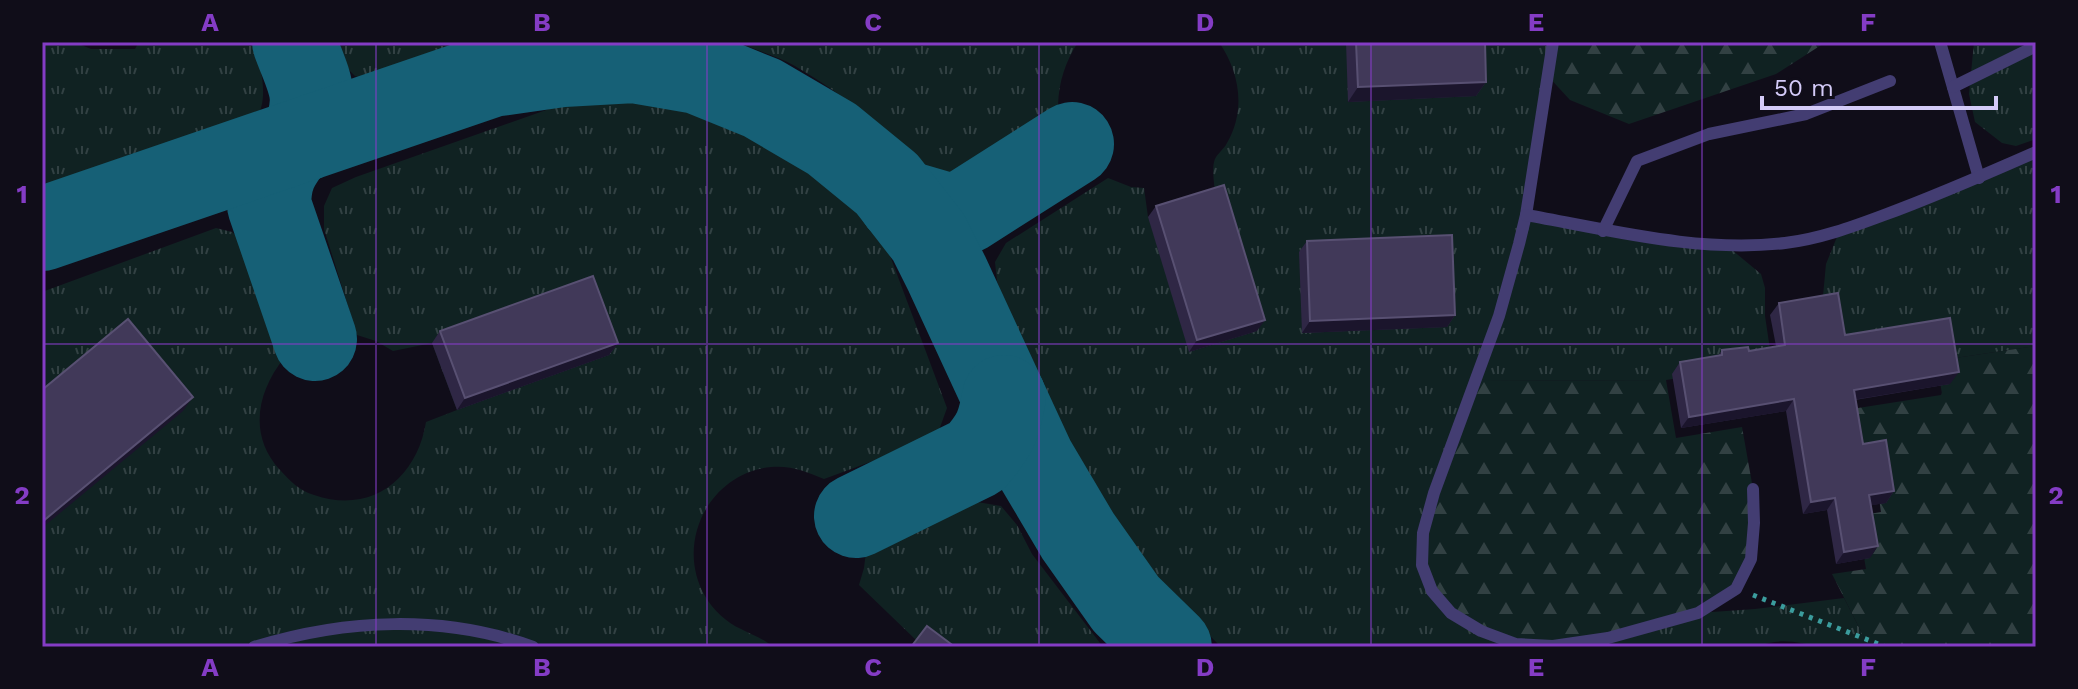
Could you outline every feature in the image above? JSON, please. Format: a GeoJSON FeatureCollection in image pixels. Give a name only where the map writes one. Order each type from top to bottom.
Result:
{"type":"FeatureCollection","features":[{"type":"Feature","properties":{"kind":"lane"},"geometry":{"type":"LineString","coordinates":[[1553,42],[1526,215],[1499,316],[1434,493],[1423,533],[1422,565],[1432,591],[1451,613],[1481,631],[1516,644],[1553,646],[1608,638],[1698,613],[1736,589],[1751,559],[1753,489]]}},
{"type":"Feature","properties":{"kind":"lane"},"geometry":{"type":"LineString","coordinates":[[1940,42],[1979,178]]}},
{"type":"Feature","properties":{"kind":"lane"},"geometry":{"type":"LineString","coordinates":[[1953,87],[2036,46]]}},
{"type":"Feature","properties":{"kind":"lane"},"geometry":{"type":"LineString","coordinates":[[1603,231],[1637,161],[1709,134],[1806,114],[1890,81]]}},
{"type":"Feature","properties":{"kind":"lane"},"geometry":{"type":"LineString","coordinates":[[1526,215],[1665,240],[1726,245],[1786,243],[1839,232],[1979,178],[2036,152]]}},
{"type":"Feature","properties":{"kind":"lane"},"geometry":{"type":"LineString","coordinates":[[254,647],[291,636],[394,623],[455,628],[533,647]]}},
{"type":"Feature","properties":{"kind":"path"},"geometry":{"type":"LineString","coordinates":[[1736,589],[1886,647]]}},
{"type":"Feature","properties":{"kind":"green space"},"geometry":{"type":"Polygon","coordinates":[[[42,42],[74,42],[91,49],[135,49],[139,42],[255,42],[263,92],[260,111],[255,119],[244,126],[42,191],[42,42]]]}},
{"type":"Feature","properties":{"kind":"green space"},"geometry":{"type":"Polygon","coordinates":[[[339,42],[487,42],[379,79],[366,79],[355,76],[349,70],[339,42]]]}},
{"type":"Feature","properties":{"kind":"green space"},"geometry":{"type":"Polygon","coordinates":[[[738,42],[1078,42],[1064,72],[1058,105],[984,157],[944,174],[922,164],[879,125],[820,81],[788,62],[738,42]]]}},
{"type":"Feature","properties":{"kind":"green space"},"geometry":{"type":"Polygon","coordinates":[[[1219,42],[1553,42],[1526,215],[1726,245],[1761,274],[1772,363],[1666,380],[1475,381],[1698,613],[1844,598],[1869,647],[1824,647],[1783,641],[1756,647],[1221,647],[1166,591],[1108,513],[1057,427],[1025,363],[997,281],[995,262],[1006,243],[1108,178],[1131,187],[1144,188],[1148,217],[1215,196],[1214,163],[1233,130],[1238,105],[1236,79],[1219,42]]]}},
{"type":"Feature","properties":{"kind":"green space"},"geometry":{"type":"Polygon","coordinates":[[[1553,42],[1826,42],[1776,74],[1629,124],[1570,100],[1547,75],[1553,42]]]}},
{"type":"Feature","properties":{"kind":"green space"},"geometry":{"type":"Polygon","coordinates":[[[1974,42],[2036,42],[2036,139],[2016,146],[2002,143],[1975,122],[1969,94],[1974,42]]]}},
{"type":"Feature","properties":{"kind":"green space"},"geometry":{"type":"Polygon","coordinates":[[[623,100],[683,110],[739,130],[797,160],[847,196],[889,253],[947,408],[939,430],[916,445],[824,479],[785,467],[749,472],[715,496],[696,533],[696,575],[705,596],[721,616],[773,647],[42,647],[42,292],[216,228],[232,232],[248,246],[275,319],[284,358],[262,399],[260,428],[270,457],[291,482],[309,493],[335,500],[355,500],[373,495],[402,475],[413,460],[426,422],[457,410],[432,343],[393,351],[357,335],[324,229],[324,206],[332,188],[552,108],[623,100]]]}},
{"type":"Feature","properties":{"kind":"green space"},"geometry":{"type":"Polygon","coordinates":[[[2036,152],[2036,346],[1955,358],[1942,394],[1933,337],[1829,353],[1822,307],[1826,264],[1839,232],[2036,152]]]}},
{"type":"Feature","properties":{"kind":"green space"},"geometry":{"type":"Polygon","coordinates":[[[2036,346],[2036,647],[1869,647],[1832,574],[1866,569],[1857,516],[1881,512],[1874,464],[1839,411],[1941,395],[1955,358],[2036,346]]]}},
{"type":"Feature","properties":{"kind":"green space"},"geometry":{"type":"Polygon","coordinates":[[[1666,380],[1676,438],[1742,427],[1753,489],[1751,559],[1736,589],[1698,613],[1553,646],[1481,631],[1432,591],[1423,533],[1475,381],[1666,380]]]}},
{"type":"Feature","properties":{"kind":"green space"},"geometry":{"type":"Polygon","coordinates":[[[977,502],[1001,506],[1017,525],[1032,554],[1103,647],[912,647],[916,640],[859,585],[866,552],[977,502]]]}},
{"type":"Feature","properties":{"kind":"building"},"geometry":{"type":"Polygon","coordinates":[[[1356,42],[1485,42],[1486,82],[1358,87],[1356,42]]]}},
{"type":"Feature","properties":{"kind":"building"},"geometry":{"type":"Polygon","coordinates":[[[1224,185],[1265,320],[1197,340],[1156,206],[1224,185]]]}},
{"type":"Feature","properties":{"kind":"building"},"geometry":{"type":"Polygon","coordinates":[[[1452,235],[1455,315],[1310,321],[1307,241],[1452,235]]]}},
{"type":"Feature","properties":{"kind":"building"},"geometry":{"type":"Polygon","coordinates":[[[593,276],[618,343],[465,398],[440,331],[593,276]]]}},
{"type":"Feature","properties":{"kind":"building"},"geometry":{"type":"Polygon","coordinates":[[[1838,293],[1845,335],[1950,318],[1959,372],[1854,390],[1863,444],[1886,440],[1894,491],[1869,495],[1878,546],[1844,552],[1835,498],[1811,502],[1794,399],[1689,417],[1680,362],[1722,355],[1722,350],[1748,347],[1749,351],[1785,345],[1779,303],[1838,293]]]}},
{"type":"Feature","properties":{"kind":"building"},"geometry":{"type":"Polygon","coordinates":[[[128,319],[193,397],[42,522],[42,390],[128,319]]]}},
{"type":"Feature","properties":{"kind":"building"},"geometry":{"type":"Polygon","coordinates":[[[927,626],[955,647],[911,647],[927,626]]]}},
{"type":"Feature","properties":{"kind":"taxiway"},"geometry":{"type":"LineString","coordinates":[[294,42],[309,80],[312,101],[301,141]]}},
{"type":"Feature","properties":{"kind":"taxiway"},"geometry":{"type":"LineString","coordinates":[[42,229],[492,75],[563,65],[634,61],[698,72],[762,98],[832,139],[887,184],[929,238],[1033,460],[1078,536],[1126,604],[1170,647]]}},
{"type":"Feature","properties":{"kind":"taxiway"},"geometry":{"type":"LineString","coordinates":[[293,143],[275,172],[269,205],[315,339]]}},
{"type":"Feature","properties":{"kind":"taxiway"},"geometry":{"type":"LineString","coordinates":[[900,201],[948,215],[965,212],[1072,144]]}},
{"type":"Feature","properties":{"kind":"taxiway"},"geometry":{"type":"LineString","coordinates":[[856,516],[976,457],[995,430],[1004,397]]}}]}
